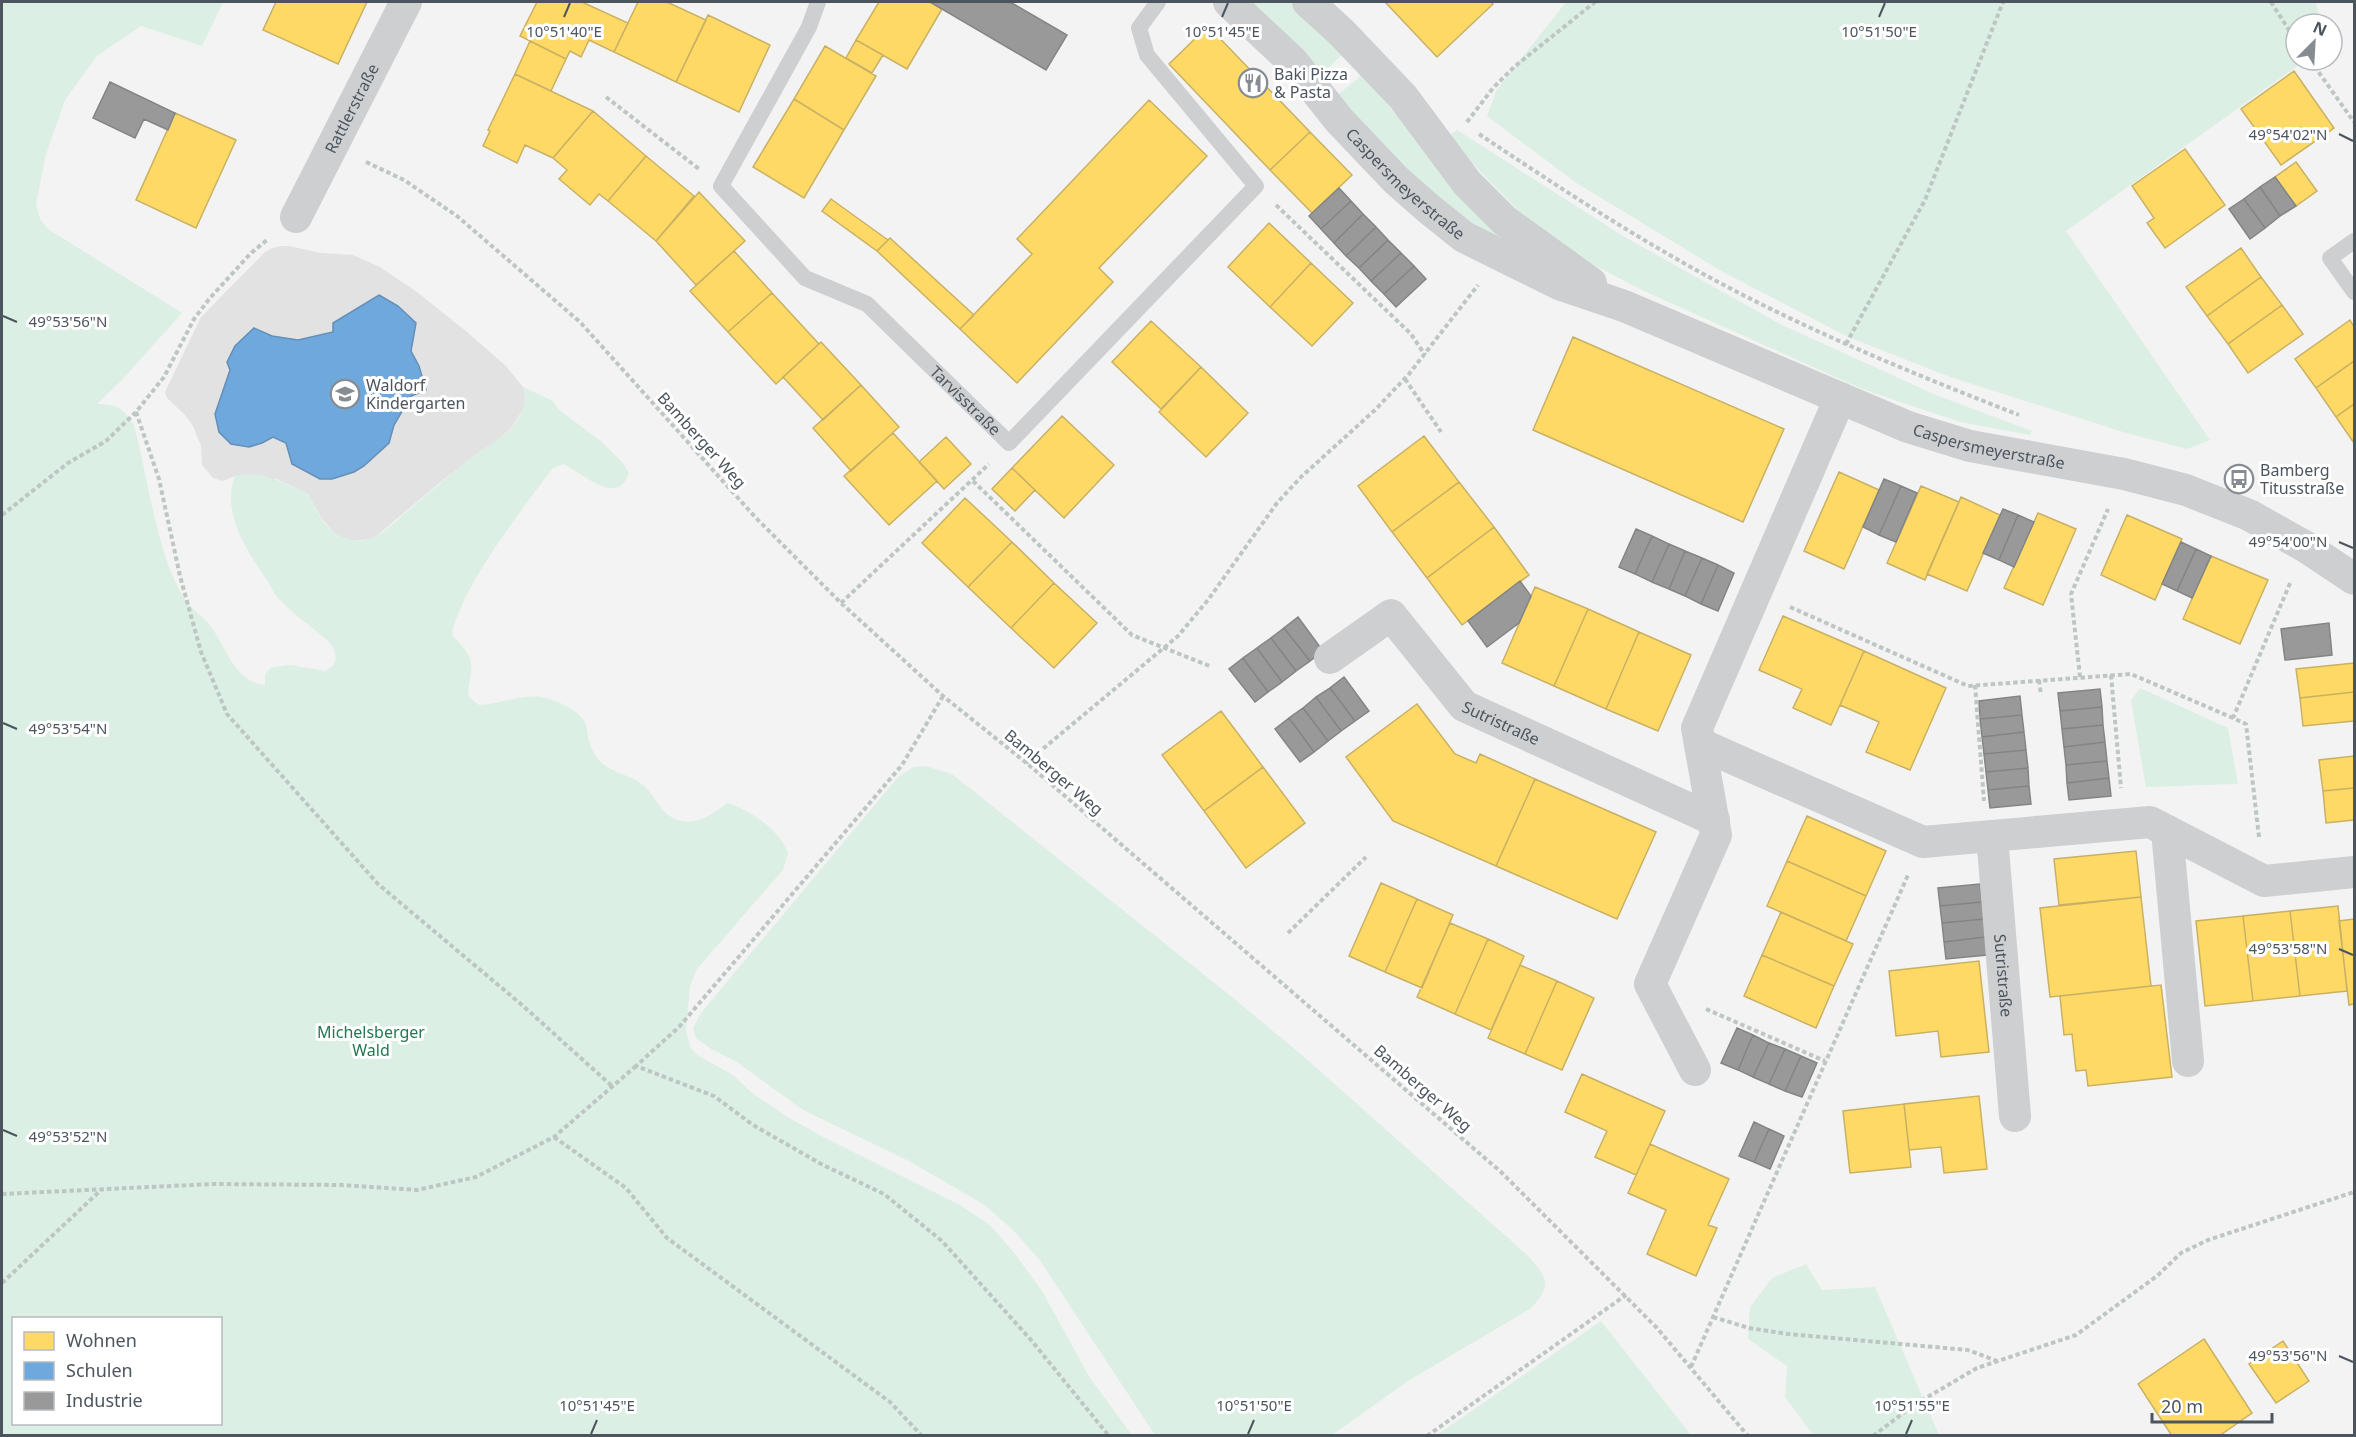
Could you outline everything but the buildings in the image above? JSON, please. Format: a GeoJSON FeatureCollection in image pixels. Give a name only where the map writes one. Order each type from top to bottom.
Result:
{"type":"FeatureCollection","features":[{"type":"Feature","properties":{"kind":"street","name":"Rattlerstraße"},"geometry":{"type":"LineString","coordinates":[[297,217],[406,2]]}},
{"type":"Feature","properties":{"kind":"street","name":"Caspersmeyerstraße"},"geometry":{"type":"LineString","coordinates":[[1229,2],[1293,62],[1339,120],[1404,187],[1464,237],[1499,255],[1559,284],[1624,306],[1908,427],[1970,446],[2124,474],[2186,490],[2238,511],[2306,547],[2355,579]]}},
{"type":"Feature","properties":{"kind":"street","name":"Caspersmeyerstraße"},"geometry":{"type":"LineString","coordinates":[[1308,2],[1341,32],[1403,98],[1467,183],[1505,221],[1624,306]]}},
{"type":"Feature","properties":{"kind":"street"},"geometry":{"type":"LineString","coordinates":[[1695,1070],[1650,984],[1716,835],[1697,728],[1840,398]]}},
{"type":"Feature","properties":{"kind":"street","name":"Sutristraße"},"geometry":{"type":"LineString","coordinates":[[1330,658],[1391,615],[1464,706],[1714,820]]}},
{"type":"Feature","properties":{"kind":"street"},"geometry":{"type":"LineString","coordinates":[[1700,744],[1923,842],[2150,822],[2264,881],[2355,872]]}},
{"type":"Feature","properties":{"kind":"street"},"geometry":{"type":"LineString","coordinates":[[2167,831],[2188,1060]]}},
{"type":"Feature","properties":{"kind":"street","name":"Sutristraße"},"geometry":{"type":"LineString","coordinates":[[1989,836],[2015,1116]]}},
{"type":"Feature","properties":{"kind":"lane"},"geometry":{"type":"LineString","coordinates":[[721,186],[809,27],[818,2]]}},
{"type":"Feature","properties":{"kind":"lane"},"geometry":{"type":"LineString","coordinates":[[1158,2],[1139,28],[1147,55],[1256,186]]}},
{"type":"Feature","properties":{"kind":"lane","name":"Tarvisstraße"},"geometry":{"type":"LineString","coordinates":[[721,186],[805,278],[867,304],[1009,443],[1256,186]]}},
{"type":"Feature","properties":{"kind":"lane"},"geometry":{"type":"LineString","coordinates":[[2355,241],[2330,258],[2355,291]]}},
{"type":"Feature","properties":{"kind":"path"},"geometry":{"type":"LineString","coordinates":[[1465,125],[1493,88],[1514,67],[1595,2]]}},
{"type":"Feature","properties":{"kind":"path"},"geometry":{"type":"LineString","coordinates":[[1845,344],[1925,201],[2003,2]]}},
{"type":"Feature","properties":{"kind":"path"},"geometry":{"type":"LineString","coordinates":[[2271,2],[2284,22]]}},
{"type":"Feature","properties":{"kind":"path"},"geometry":{"type":"LineString","coordinates":[[2319,72],[2355,122]]}},
{"type":"Feature","properties":{"kind":"path"},"geometry":{"type":"LineString","coordinates":[[606,98],[721,186]]}},
{"type":"Feature","properties":{"kind":"path"},"geometry":{"type":"LineString","coordinates":[[1474,131],[1659,249],[1747,297],[1845,344],[2022,417]]}},
{"type":"Feature","properties":{"kind":"path","name":"Bamberger Weg"},"geometry":{"type":"LineString","coordinates":[[332,146],[404,180],[457,216],[580,322],[756,518],[841,603],[943,696],[1025,763],[1501,1172],[1626,1295],[1691,1367],[1748,1436]]}},
{"type":"Feature","properties":{"kind":"path"},"geometry":{"type":"LineString","coordinates":[[1256,186],[1411,334],[1425,355]]}},
{"type":"Feature","properties":{"kind":"path"},"geometry":{"type":"LineString","coordinates":[[2,515],[68,463],[106,441],[136,412],[165,377],[194,320],[210,298],[251,253],[297,217]]}},
{"type":"Feature","properties":{"kind":"path"},"geometry":{"type":"LineString","coordinates":[[1025,763],[1166,648],[1208,600],[1277,503],[1301,477],[1375,410],[1405,379],[1467,301],[1499,255]]}},
{"type":"Feature","properties":{"kind":"path"},"geometry":{"type":"LineString","coordinates":[[1405,379],[1441,432]]}},
{"type":"Feature","properties":{"kind":"path"},"geometry":{"type":"LineString","coordinates":[[136,412],[159,479],[180,576],[201,652],[227,714],[378,884],[522,1005],[613,1087]]}},
{"type":"Feature","properties":{"kind":"path"},"geometry":{"type":"LineString","coordinates":[[841,603],[973,482],[1009,443]]}},
{"type":"Feature","properties":{"kind":"path"},"geometry":{"type":"LineString","coordinates":[[2080,677],[2071,594],[2124,474]]}},
{"type":"Feature","properties":{"kind":"path"},"geometry":{"type":"LineString","coordinates":[[973,482],[1132,635],[1212,666]]}},
{"type":"Feature","properties":{"kind":"path"},"geometry":{"type":"LineString","coordinates":[[2233,718],[2306,547]]}},
{"type":"Feature","properties":{"kind":"path"},"geometry":{"type":"LineString","coordinates":[[1756,593],[1968,686],[2131,674],[2246,724],[2264,881]]}},
{"type":"Feature","properties":{"kind":"path"},"geometry":{"type":"LineString","coordinates":[[2111,675],[2124,824]]}},
{"type":"Feature","properties":{"kind":"path"},"geometry":{"type":"LineString","coordinates":[[2039,680],[2041,695]]}},
{"type":"Feature","properties":{"kind":"path"},"geometry":{"type":"LineString","coordinates":[[1975,685],[1989,836]]}},
{"type":"Feature","properties":{"kind":"path"},"geometry":{"type":"LineString","coordinates":[[2,1194],[225,1184],[341,1185],[417,1190],[476,1177],[554,1137],[679,1027],[902,765],[943,696]]}},
{"type":"Feature","properties":{"kind":"path"},"geometry":{"type":"LineString","coordinates":[[1691,1367],[1923,842]]}},
{"type":"Feature","properties":{"kind":"path"},"geometry":{"type":"LineString","coordinates":[[1288,933],[1366,857]]}},
{"type":"Feature","properties":{"kind":"path"},"geometry":{"type":"LineString","coordinates":[[1719,1014],[1825,1061]]}},
{"type":"Feature","properties":{"kind":"path"},"geometry":{"type":"LineString","coordinates":[[636,1066],[714,1096],[753,1125],[823,1165],[884,1194],[942,1241],[1031,1340],[1109,1436]]}},
{"type":"Feature","properties":{"kind":"path"},"geometry":{"type":"LineString","coordinates":[[554,1137],[626,1188],[667,1238],[890,1402],[922,1436]]}},
{"type":"Feature","properties":{"kind":"path"},"geometry":{"type":"LineString","coordinates":[[2,1283],[102,1189]]}},
{"type":"Feature","properties":{"kind":"path"},"geometry":{"type":"LineString","coordinates":[[1873,1436],[1914,1405],[1977,1368],[2022,1351],[2045,1347],[2076,1335],[2157,1276],[2181,1253],[2208,1240],[2355,1192]]}},
{"type":"Feature","properties":{"kind":"path"},"geometry":{"type":"LineString","coordinates":[[1426,1436],[1626,1295]]}},
{"type":"Feature","properties":{"kind":"path"},"geometry":{"type":"LineString","coordinates":[[1713,1317],[1749,1328],[1788,1334],[1968,1350],[1997,1360]]}},
{"type":"Feature","properties":{"kind":"shaded area","name":"Waldorf Kindergarten"},"geometry":{"type":"Polygon","coordinates":[[[280,246],[321,253],[353,255],[380,267],[417,292],[467,332],[506,366],[523,387],[526,397],[524,408],[512,427],[496,442],[438,484],[373,539],[350,541],[337,536],[322,519],[308,494],[277,479],[235,476],[223,481],[213,478],[202,465],[201,446],[193,426],[167,398],[165,392],[201,317],[264,253],[280,246]]]}},
{"type":"Feature","properties":{"kind":"green space","name":"Michelsberger Wald"},"geometry":{"type":"Polygon","coordinates":[[[2,2],[223,2],[202,46],[141,26],[97,56],[65,100],[46,154],[36,204],[40,219],[48,229],[182,313],[121,381],[97,404],[119,408],[134,425],[159,536],[174,579],[183,597],[211,626],[234,665],[247,678],[265,685],[265,674],[272,667],[291,665],[325,671],[336,660],[331,644],[275,594],[244,543],[233,516],[231,503],[231,490],[235,476],[250,474],[265,476],[301,490],[309,496],[328,527],[342,537],[357,541],[374,538],[382,533],[470,459],[509,430],[522,411],[525,397],[523,387],[553,401],[559,410],[602,442],[622,462],[629,473],[623,483],[608,488],[589,480],[563,464],[552,469],[494,550],[466,596],[452,635],[466,651],[471,662],[468,694],[479,705],[541,697],[564,705],[584,721],[590,744],[598,759],[608,767],[643,785],[671,817],[687,822],[695,821],[712,814],[727,803],[745,810],[779,837],[788,853],[783,870],[697,969],[690,986],[686,1031],[691,1049],[733,1075],[751,1092],[786,1116],[823,1137],[960,1205],[991,1226],[1042,1291],[1090,1378],[1132,1435],[2,1435],[2,2]]]}},
{"type":"Feature","properties":{"kind":"green space"},"geometry":{"type":"Polygon","coordinates":[[[1249,2],[1290,2],[1326,33],[1343,54],[1318,77],[1249,2]]]}},
{"type":"Feature","properties":{"kind":"green space"},"geometry":{"type":"Polygon","coordinates":[[[1566,2],[2315,2],[2319,12],[2284,12],[2284,72],[2289,72],[2066,231],[2210,440],[2187,449],[2123,432],[1950,377],[1846,336],[1723,272],[1578,184],[1487,116],[1496,91],[1566,2]]]}},
{"type":"Feature","properties":{"kind":"green space"},"geometry":{"type":"Polygon","coordinates":[[[1362,75],[1497,231],[1495,236],[1488,237],[1428,197],[1336,96],[1362,75]]]}},
{"type":"Feature","properties":{"kind":"green space"},"geometry":{"type":"Polygon","coordinates":[[[1457,130],[1623,236],[1780,324],[1936,395],[2032,431],[2030,435],[1960,422],[1862,389],[1644,291],[1565,250],[1537,230],[1447,137],[1457,130]]]}},
{"type":"Feature","properties":{"kind":"green space"},"geometry":{"type":"Polygon","coordinates":[[[2140,688],[2228,728],[2238,784],[2146,787],[2131,701],[2140,688]]]}},
{"type":"Feature","properties":{"kind":"green space"},"geometry":{"type":"Polygon","coordinates":[[[925,766],[952,774],[1227,993],[1303,1056],[1527,1255],[1540,1270],[1545,1282],[1542,1294],[1530,1309],[1408,1381],[1332,1435],[1155,1435],[1039,1259],[1012,1229],[983,1204],[909,1161],[803,1110],[737,1062],[711,1049],[696,1038],[693,1028],[701,1013],[898,777],[914,767],[925,766]]]}},
{"type":"Feature","properties":{"kind":"green space"},"geometry":{"type":"Polygon","coordinates":[[[1806,1264],[1822,1290],[1875,1287],[1939,1435],[1813,1435],[1785,1397],[1787,1366],[1748,1339],[1750,1307],[1772,1278],[1806,1264]]]}},
{"type":"Feature","properties":{"kind":"green space"},"geometry":{"type":"Polygon","coordinates":[[[1601,1321],[1691,1435],[1437,1435],[1601,1321]]]}},
{"type":"Feature","properties":{"kind":"place","name":"Baki Pizza & Pasta"},"geometry":{"type":"Point","coordinates":[1253,83]}},
{"type":"Feature","properties":{"kind":"place","name":"Waldorf Kindergarten"},"geometry":{"type":"Point","coordinates":[345,394]}},
{"type":"Feature","properties":{"kind":"place","name":"Bamberg Titusstraße"},"geometry":{"type":"Point","coordinates":[2239,479]}}]}
